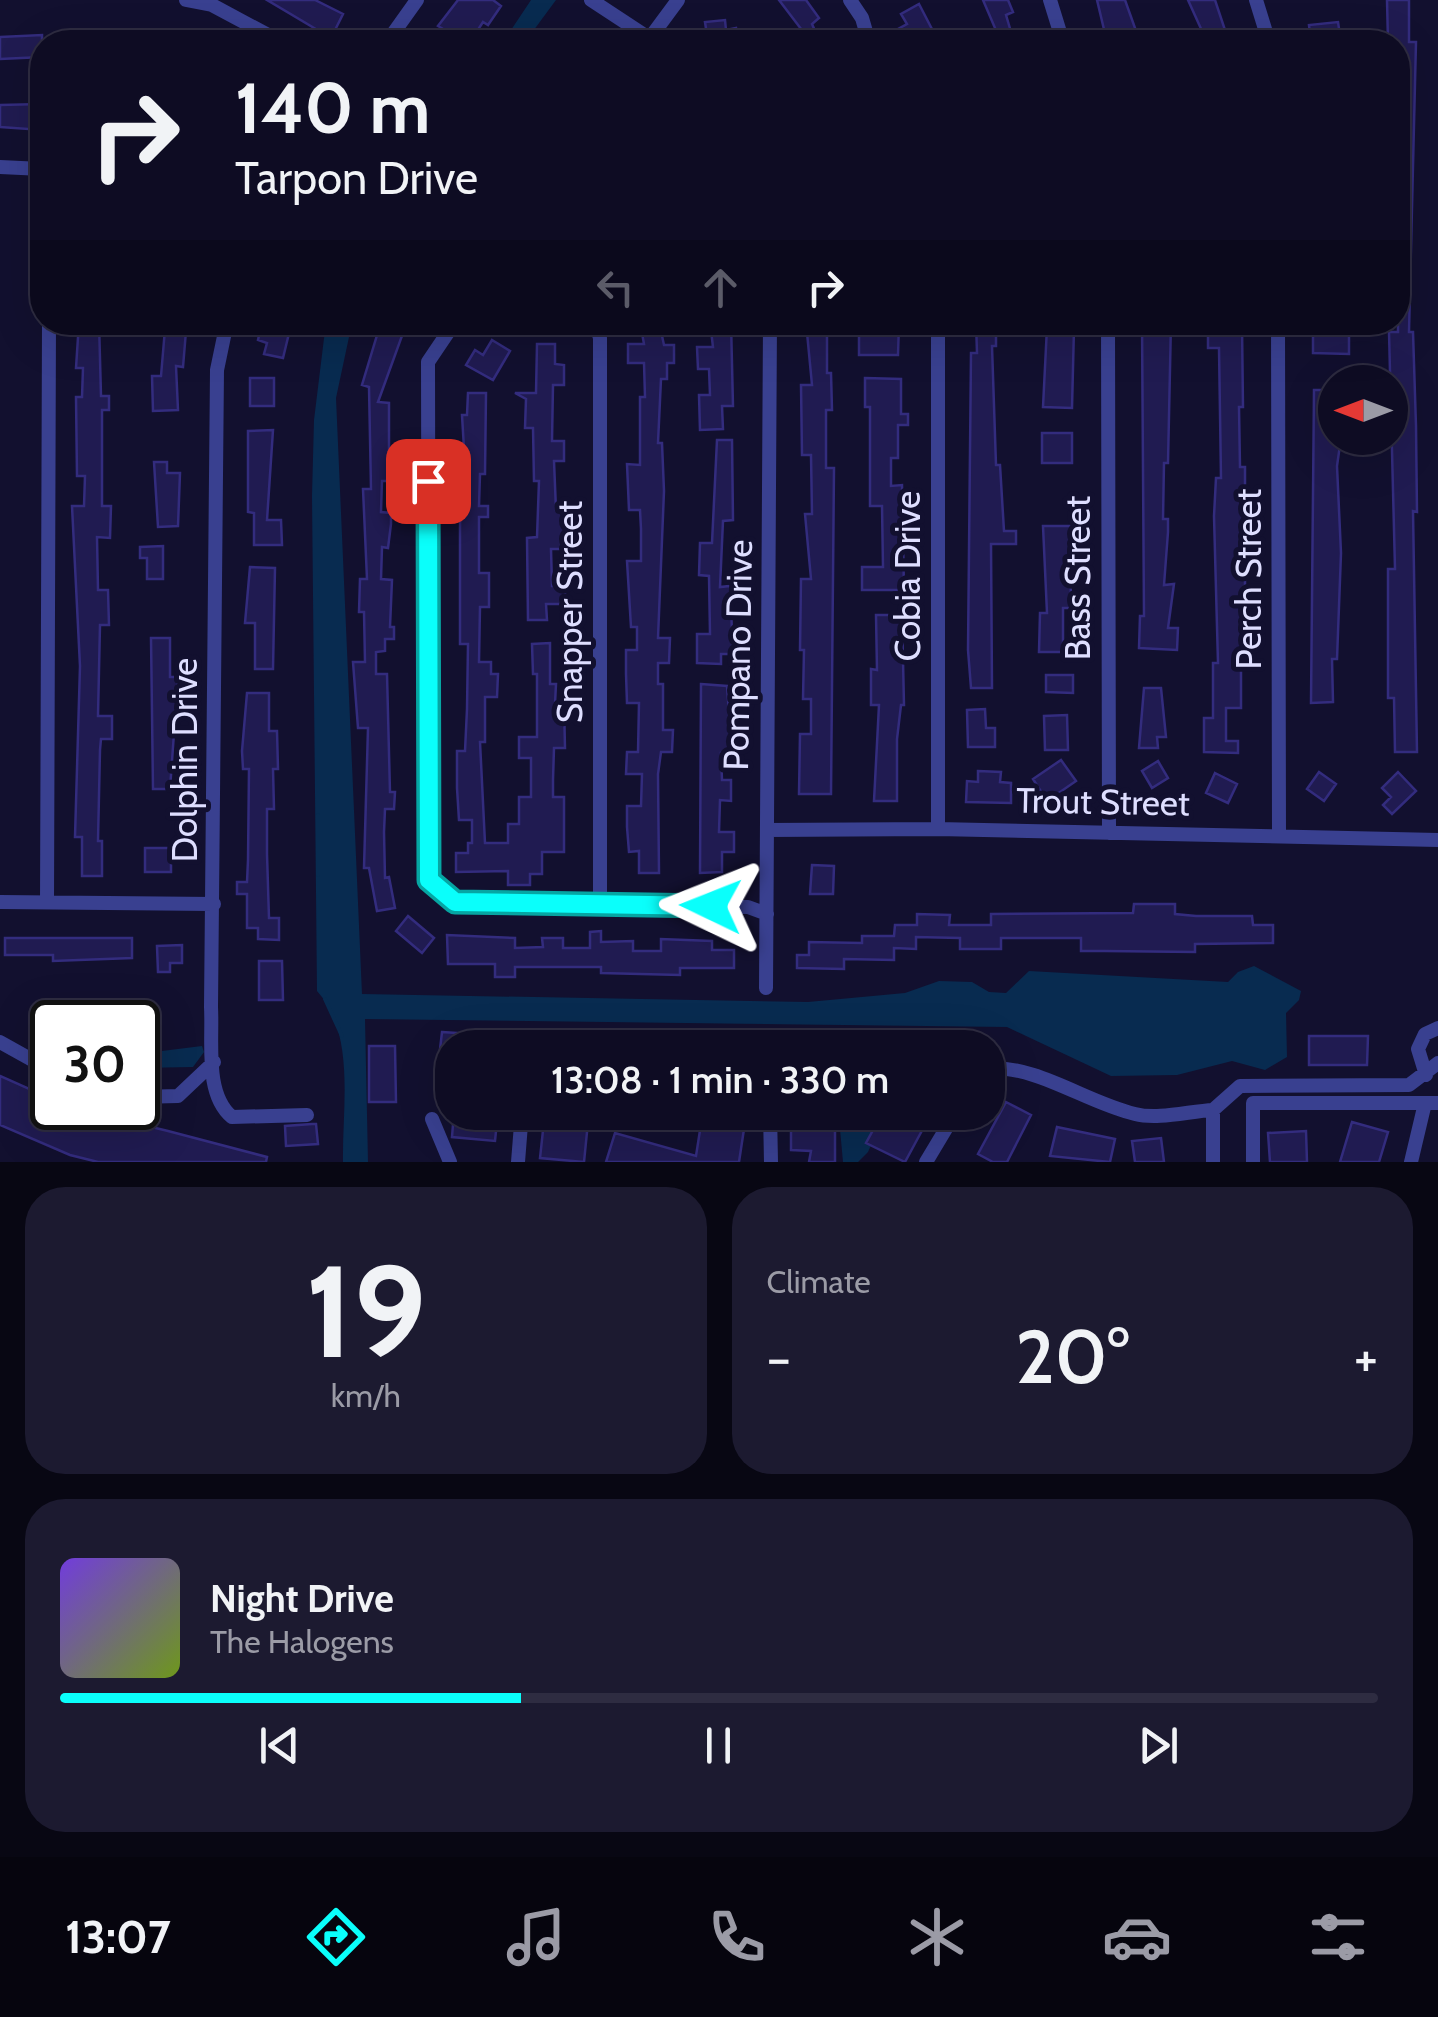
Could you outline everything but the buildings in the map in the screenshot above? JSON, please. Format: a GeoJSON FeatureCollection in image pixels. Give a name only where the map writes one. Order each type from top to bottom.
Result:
{"type":"FeatureCollection","features":[{"type":"Feature","properties":{"kind":"street"},"geometry":{"type":"LineString","coordinates":[[186,0],[212,5],[259,30]]}},
{"type":"Feature","properties":{"kind":"street"},"geometry":{"type":"LineString","coordinates":[[396,30],[418,0]]}},
{"type":"Feature","properties":{"kind":"street"},"geometry":{"type":"LineString","coordinates":[[591,0],[635,30]]}},
{"type":"Feature","properties":{"kind":"street"},"geometry":{"type":"LineString","coordinates":[[658,30],[678,0]]}},
{"type":"Feature","properties":{"kind":"street"},"geometry":{"type":"LineString","coordinates":[[850,0],[866,30]]}},
{"type":"Feature","properties":{"kind":"street"},"geometry":{"type":"LineString","coordinates":[[1050,0],[1059,30]]}},
{"type":"Feature","properties":{"kind":"street"},"geometry":{"type":"LineString","coordinates":[[1256,0],[1265,30]]}},
{"type":"Feature","properties":{"kind":"street"},"geometry":{"type":"LineString","coordinates":[[0,167],[30,168]]}},
{"type":"Feature","properties":{"kind":"street"},"geometry":{"type":"LineString","coordinates":[[48,902],[49,335]]}},
{"type":"Feature","properties":{"kind":"street","name":"Dolphin Drive"},"geometry":{"type":"LineString","coordinates":[[224,335],[217,370],[215,1092],[220,1108],[232,1118],[307,1116]]}},
{"type":"Feature","properties":{"kind":"street"},"geometry":{"type":"LineString","coordinates":[[446,335],[428,362],[429,880],[455,902],[748,907],[767,914]]}},
{"type":"Feature","properties":{"kind":"street","name":"Snapper Street"},"geometry":{"type":"LineString","coordinates":[[599,335],[600,902]]}},
{"type":"Feature","properties":{"kind":"street","name":"Pompano Drive"},"geometry":{"type":"LineString","coordinates":[[766,988],[770,335]]}},
{"type":"Feature","properties":{"kind":"street","name":"Cobia Drive"},"geometry":{"type":"LineString","coordinates":[[938,335],[938,829]]}},
{"type":"Feature","properties":{"kind":"street","name":"Bass Street"},"geometry":{"type":"LineString","coordinates":[[1108,335],[1109,832]]}},
{"type":"Feature","properties":{"kind":"street","name":"Perch Street"},"geometry":{"type":"LineString","coordinates":[[1278,335],[1278,834]]}},
{"type":"Feature","properties":{"kind":"street","name":"Trout Street"},"geometry":{"type":"LineString","coordinates":[[767,830],[1278,834],[1438,840]]}},
{"type":"Feature","properties":{"kind":"street"},"geometry":{"type":"LineString","coordinates":[[0,902],[214,904]]}},
{"type":"Feature","properties":{"kind":"street"},"geometry":{"type":"LineString","coordinates":[[1426,1075],[1418,1049],[1425,1034],[1438,1028]]}},
{"type":"Feature","properties":{"kind":"street"},"geometry":{"type":"LineString","coordinates":[[0,1042],[30,1059]]}},
{"type":"Feature","properties":{"kind":"street"},"geometry":{"type":"LineString","coordinates":[[160,1096],[178,1096],[214,1062]]}},
{"type":"Feature","properties":{"kind":"street"},"geometry":{"type":"LineString","coordinates":[[1005,1068],[1023,1069],[1064,1091],[1140,1116],[1213,1110],[1240,1086],[1409,1086],[1438,1063]]}},
{"type":"Feature","properties":{"kind":"street"},"geometry":{"type":"LineString","coordinates":[[1253,1162],[1253,1103],[1431,1103],[1410,1162]]}},
{"type":"Feature","properties":{"kind":"street"},"geometry":{"type":"LineString","coordinates":[[1213,1110],[1214,1162]]}},
{"type":"Feature","properties":{"kind":"street"},"geometry":{"type":"LineString","coordinates":[[432,1119],[450,1162]]}},
{"type":"Feature","properties":{"kind":"street"},"geometry":{"type":"LineString","coordinates":[[518,1162],[521,1130]]}},
{"type":"Feature","properties":{"kind":"street"},"geometry":{"type":"LineString","coordinates":[[770,1130],[771,1162]]}},
{"type":"Feature","properties":{"kind":"street"},"geometry":{"type":"LineString","coordinates":[[926,1162],[945,1130]]}},
{"type":"Feature","properties":{"kind":"water"},"geometry":{"type":"Polygon","coordinates":[[[531,0],[556,0],[534,30],[511,30],[531,0]]]}},
{"type":"Feature","properties":{"kind":"water"},"geometry":{"type":"Polygon","coordinates":[[[324,335],[349,335],[336,398],[362,994],[808,1002],[905,993],[939,981],[972,982],[989,992],[1006,993],[1029,971],[1228,982],[1238,972],[1254,966],[1301,991],[1299,1000],[1286,1013],[1287,1057],[1265,1070],[1232,1061],[1177,1075],[1111,1076],[1007,1027],[365,1019],[368,1162],[343,1162],[342,1050],[329,1008],[317,991],[314,420],[324,335]]]}},
{"type":"Feature","properties":{"kind":"water"},"geometry":{"type":"Polygon","coordinates":[[[202,1046],[204,1052],[193,1067],[160,1068],[160,1051],[202,1046]]]}},
{"type":"Feature","properties":{"kind":"water"},"geometry":{"type":"Polygon","coordinates":[[[840,1130],[878,1130],[868,1152],[858,1162],[843,1162],[840,1130]]]}},
{"type":"Feature","properties":{"kind":"waterway"},"geometry":{"type":"LineString","coordinates":[[318,815],[318,875]]}},
{"type":"Feature","properties":{"kind":"waterway"},"geometry":{"type":"LineString","coordinates":[[325,999],[342,1036]]}},
{"type":"Feature","properties":{"kind":"route"},"geometry":{"type":"LineString","coordinates":[[428,481],[429,880],[455,902],[711,906]]}}]}
